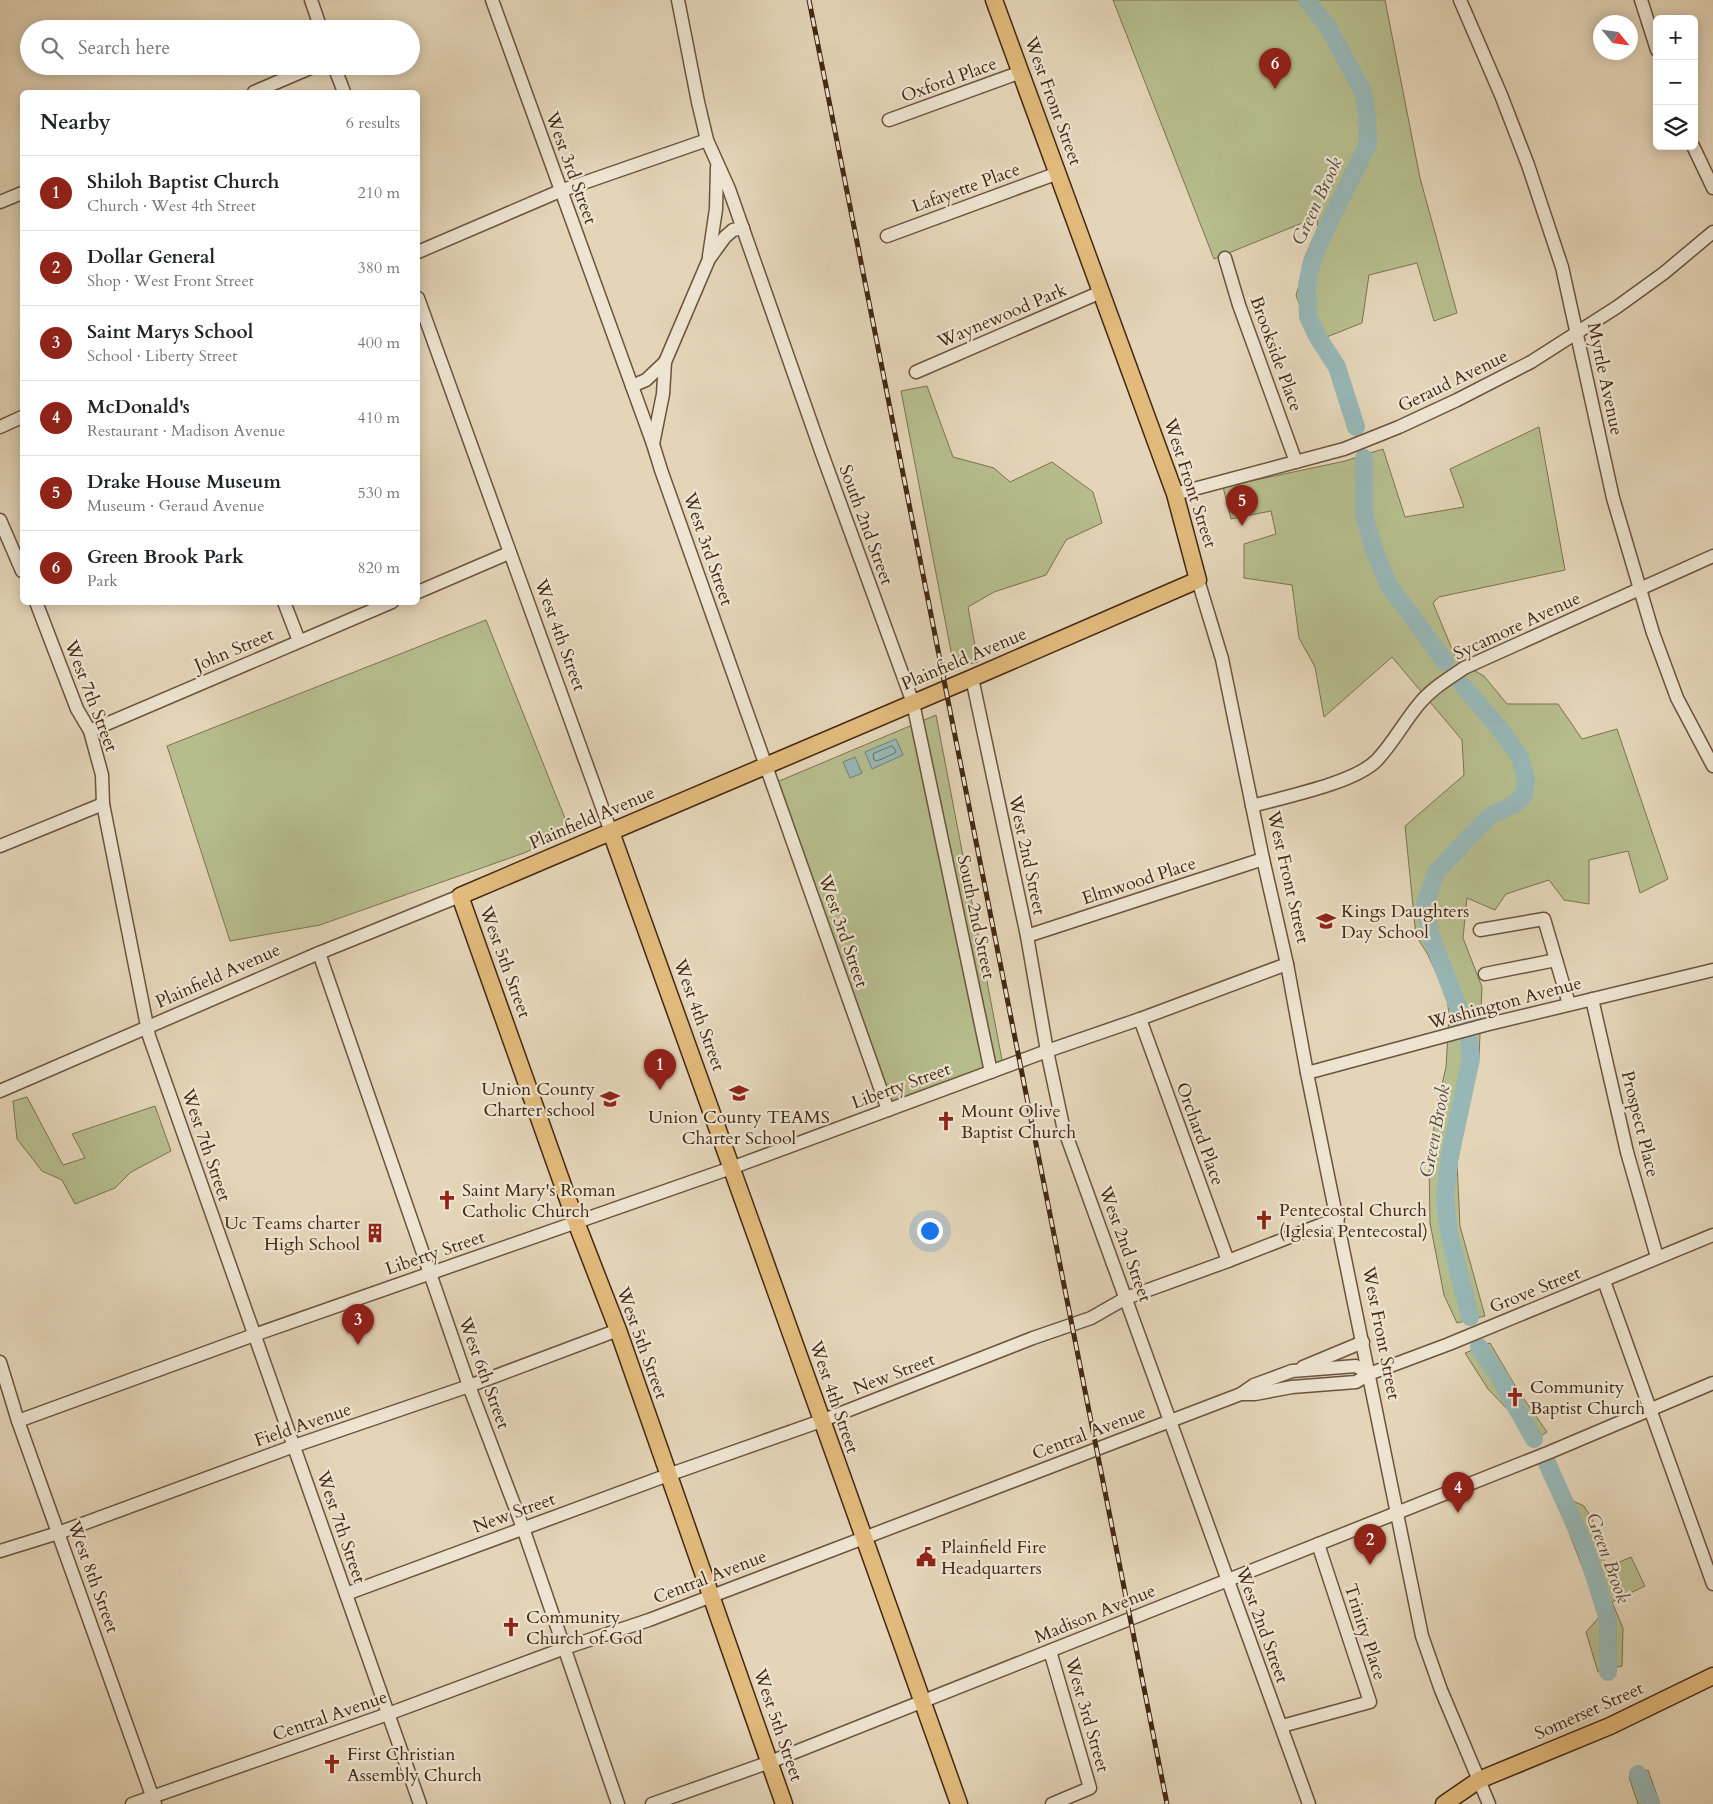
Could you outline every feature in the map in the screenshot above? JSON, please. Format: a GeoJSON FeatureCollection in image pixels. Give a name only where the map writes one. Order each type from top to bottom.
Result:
{"type":"FeatureCollection","features":[{"type":"Feature","properties":{"kind":"main road","name":"West Front Street"},"geometry":{"type":"LineString","coordinates":[[994,0],[1176,494],[1198,580]]}},
{"type":"Feature","properties":{"kind":"main road","name":"Plainfield Avenue"},"geometry":{"type":"LineString","coordinates":[[460,896],[1198,580]]}},
{"type":"Feature","properties":{"kind":"main road","name":"West 4th Street"},"geometry":{"type":"LineString","coordinates":[[611,832],[733,1167],[821,1421],[959,1804]]}},
{"type":"Feature","properties":{"kind":"main road","name":"West 5th Street"},"geometry":{"type":"LineString","coordinates":[[460,896],[576,1222],[618,1330],[784,1804]]}},
{"type":"Feature","properties":{"kind":"main road","name":"Somerset Street"},"geometry":{"type":"LineString","coordinates":[[1444,1804],[1479,1780],[1610,1726],[1713,1676]]}},
{"type":"Feature","properties":{"kind":"street"},"geometry":{"type":"LineString","coordinates":[[311,0],[318,20]]}},
{"type":"Feature","properties":{"kind":"street","name":"West 3rd Street"},"geometry":{"type":"LineString","coordinates":[[492,0],[560,191],[654,444],[661,470],[888,1110]]}},
{"type":"Feature","properties":{"kind":"street","name":"South 2nd Street"},"geometry":{"type":"LineString","coordinates":[[678,0],[707,140],[729,189],[821,452],[913,703],[991,1072]]}},
{"type":"Feature","properties":{"kind":"street","name":"Myrtle Avenue"},"geometry":{"type":"LineString","coordinates":[[1460,0],[1501,95],[1528,165],[1562,267],[1613,498],[1652,633],[1678,698],[1713,766]]}},
{"type":"Feature","properties":{"kind":"street"},"geometry":{"type":"LineString","coordinates":[[1641,0],[1653,38]]}},
{"type":"Feature","properties":{"kind":"street","name":"Oxford Place"},"geometry":{"type":"LineString","coordinates":[[889,120],[1021,72]]}},
{"type":"Feature","properties":{"kind":"street"},"geometry":{"type":"LineString","coordinates":[[259,90],[294,75]]}},
{"type":"Feature","properties":{"kind":"street"},"geometry":{"type":"LineString","coordinates":[[337,75],[343,90]]}},
{"type":"Feature","properties":{"kind":"street"},"geometry":{"type":"LineString","coordinates":[[420,251],[560,191],[707,140]]}},
{"type":"Feature","properties":{"kind":"street"},"geometry":{"type":"LineString","coordinates":[[1695,150],[1713,188]]}},
{"type":"Feature","properties":{"kind":"street"},"geometry":{"type":"LineString","coordinates":[[709,259],[716,209],[718,164]]}},
{"type":"Feature","properties":{"kind":"street","name":"Lafayette Place"},"geometry":{"type":"LineString","coordinates":[[886,236],[1058,172]]}},
{"type":"Feature","properties":{"kind":"street"},"geometry":{"type":"LineString","coordinates":[[0,202],[20,193]]}},
{"type":"Feature","properties":{"kind":"street"},"geometry":{"type":"LineString","coordinates":[[654,444],[663,394],[665,362],[709,259],[725,237],[733,230],[742,228]]}},
{"type":"Feature","properties":{"kind":"street","name":"Geraud Avenue"},"geometry":{"type":"LineString","coordinates":[[1176,494],[1344,449],[1456,400],[1514,371],[1577,334],[1664,273],[1713,232]]}},
{"type":"Feature","properties":{"kind":"street","name":"Brookside Place"},"geometry":{"type":"LineString","coordinates":[[1225,258],[1239,305],[1296,462]]}},
{"type":"Feature","properties":{"kind":"street","name":"Waynewood Park"},"geometry":{"type":"LineString","coordinates":[[916,372],[1102,292]]}},
{"type":"Feature","properties":{"kind":"street","name":"West 4th Street"},"geometry":{"type":"LineString","coordinates":[[420,304],[611,832]]}},
{"type":"Feature","properties":{"kind":"street"},"geometry":{"type":"LineString","coordinates":[[632,386],[646,380],[665,362]]}},
{"type":"Feature","properties":{"kind":"street"},"geometry":{"type":"LineString","coordinates":[[0,427],[20,418]]}},
{"type":"Feature","properties":{"kind":"street"},"geometry":{"type":"LineString","coordinates":[[0,520],[20,566]]}},
{"type":"Feature","properties":{"kind":"street"},"geometry":{"type":"LineString","coordinates":[[420,591],[509,553]]}},
{"type":"Feature","properties":{"kind":"street","name":"Sycamore Avenue"},"geometry":{"type":"LineString","coordinates":[[1252,806],[1308,791],[1356,774],[1377,760],[1420,703],[1446,680],[1464,668],[1713,556]]}},
{"type":"Feature","properties":{"kind":"street","name":"West Front Street"},"geometry":{"type":"LineString","coordinates":[[1198,580],[1222,659],[1263,859],[1287,964],[1307,1073],[1422,1636],[1441,1690],[1489,1804]]}},
{"type":"Feature","properties":{"kind":"street","name":"West 7th Street"},"geometry":{"type":"LineString","coordinates":[[37,605],[77,709],[90,731],[102,775],[103,804],[147,1029],[420,1804]]}},
{"type":"Feature","properties":{"kind":"street"},"geometry":{"type":"LineString","coordinates":[[285,605],[299,641]]}},
{"type":"Feature","properties":{"kind":"street","name":"John Street"},"geometry":{"type":"LineString","coordinates":[[90,731],[385,605]]}},
{"type":"Feature","properties":{"kind":"street","name":"West 2nd Street"},"geometry":{"type":"LineString","coordinates":[[972,678],[1027,936],[1047,1051],[1063,1126],[1309,1804]]}},
{"type":"Feature","properties":{"kind":"street"},"geometry":{"type":"LineString","coordinates":[[0,846],[103,804]]}},
{"type":"Feature","properties":{"kind":"street","name":"Elmwood Place"},"geometry":{"type":"LineString","coordinates":[[1027,936],[1263,859]]}},
{"type":"Feature","properties":{"kind":"street","name":"Plainfield Avenue"},"geometry":{"type":"LineString","coordinates":[[0,1091],[319,953],[460,896]]}},
{"type":"Feature","properties":{"kind":"street"},"geometry":{"type":"LineString","coordinates":[[1480,930],[1544,919],[1569,1004]]}},
{"type":"Feature","properties":{"kind":"street","name":"West 6th Street"},"geometry":{"type":"LineString","coordinates":[[319,953],[469,1386],[566,1648],[618,1804]]}},
{"type":"Feature","properties":{"kind":"street"},"geometry":{"type":"LineString","coordinates":[[1485,974],[1556,960]]}},
{"type":"Feature","properties":{"kind":"street","name":"Liberty Street"},"geometry":{"type":"LineString","coordinates":[[18,1421],[254,1335],[733,1167],[1287,964]]}},
{"type":"Feature","properties":{"kind":"street","name":"Washington Avenue"},"geometry":{"type":"LineString","coordinates":[[1307,1073],[1485,1025],[1713,970]]}},
{"type":"Feature","properties":{"kind":"street","name":"Prospect Place"},"geometry":{"type":"LineString","coordinates":[[1592,999],[1626,1148],[1658,1257]]}},
{"type":"Feature","properties":{"kind":"street","name":"Orchard Place"},"geometry":{"type":"LineString","coordinates":[[1140,1019],[1228,1262]]}},
{"type":"Feature","properties":{"kind":"street","name":"New Street"},"geometry":{"type":"LineString","coordinates":[[346,1594],[668,1475],[821,1421],[1033,1338],[1091,1318],[1126,1298],[1228,1262],[1338,1218]]}},
{"type":"Feature","properties":{"kind":"street","name":"Grove Street"},"geometry":{"type":"LineString","coordinates":[[1369,1374],[1458,1340],[1713,1235]]}},
{"type":"Feature","properties":{"kind":"street"},"geometry":{"type":"LineString","coordinates":[[1604,1280],[1713,1584]]}},
{"type":"Feature","properties":{"kind":"street","name":"Field Avenue"},"geometry":{"type":"LineString","coordinates":[[0,1551],[58,1533],[294,1446],[469,1386],[618,1330]]}},
{"type":"Feature","properties":{"kind":"street"},"geometry":{"type":"LineString","coordinates":[[1292,1371],[1363,1342]]}},
{"type":"Feature","properties":{"kind":"street","name":"West 8th Street"},"geometry":{"type":"LineString","coordinates":[[0,1362],[18,1421],[154,1800]]}},
{"type":"Feature","properties":{"kind":"street","name":"Central Avenue"},"geometry":{"type":"LineString","coordinates":[[132,1804],[154,1800],[566,1648],[649,1620],[1242,1394],[1254,1385],[1292,1371],[1356,1366],[1369,1374],[1356,1382],[1292,1387],[1255,1394],[1242,1394]]}},
{"type":"Feature","properties":{"kind":"street","name":"Madison Avenue"},"geometry":{"type":"LineString","coordinates":[[652,1804],[770,1762],[922,1702],[1550,1452],[1650,1408],[1713,1383]]}},
{"type":"Feature","properties":{"kind":"street","name":"Trinity Place"},"geometry":{"type":"LineString","coordinates":[[1282,1726],[1370,1702],[1318,1544]]}},
{"type":"Feature","properties":{"kind":"street","name":"West 3rd Street"},"geometry":{"type":"LineString","coordinates":[[1050,1651],[1090,1788],[1052,1804]]}},
{"type":"Feature","properties":{"kind":"green space"},"geometry":{"type":"Polygon","coordinates":[[[1113,0],[1385,0],[1420,178],[1457,313],[1434,321],[1417,263],[1369,275],[1362,323],[1314,342],[1296,295],[1318,227],[1317,217],[1214,259],[1113,0]]]}},
{"type":"Feature","properties":{"kind":"green space"},"geometry":{"type":"Polygon","coordinates":[[[927,386],[953,457],[994,468],[1010,482],[1052,462],[1093,492],[1102,523],[1066,540],[1046,575],[994,592],[968,607],[978,662],[954,667],[901,391],[927,386]]]}},
{"type":"Feature","properties":{"kind":"green space"},"geometry":{"type":"Polygon","coordinates":[[[1539,427],[1565,570],[1439,597],[1433,603],[1457,661],[1484,676],[1507,704],[1558,704],[1582,739],[1617,729],[1668,879],[1640,893],[1628,851],[1589,860],[1589,904],[1564,900],[1549,880],[1506,894],[1495,910],[1467,898],[1463,938],[1482,987],[1479,1058],[1457,1163],[1460,1226],[1485,1316],[1457,1323],[1444,1295],[1430,1223],[1429,1163],[1437,1106],[1446,1067],[1449,1016],[1447,995],[1427,953],[1416,936],[1405,826],[1464,775],[1462,740],[1392,657],[1324,717],[1315,667],[1299,638],[1292,585],[1244,578],[1244,544],[1276,534],[1271,511],[1231,519],[1223,487],[1345,461],[1383,449],[1405,517],[1464,507],[1450,469],[1539,427]]]}},
{"type":"Feature","properties":{"kind":"green space"},"geometry":{"type":"Polygon","coordinates":[[[486,620],[570,831],[524,853],[320,925],[230,941],[167,746],[486,620]]]}},
{"type":"Feature","properties":{"kind":"green space"},"geometry":{"type":"Polygon","coordinates":[[[936,715],[1003,1065],[889,1107],[772,784],[936,715]]]}},
{"type":"Feature","properties":{"kind":"green space"},"geometry":{"type":"Polygon","coordinates":[[[27,1097],[63,1165],[85,1158],[72,1134],[155,1106],[171,1151],[131,1172],[115,1188],[75,1204],[62,1180],[42,1171],[17,1139],[13,1101],[27,1097]]]}},
{"type":"Feature","properties":{"kind":"green space"},"geometry":{"type":"Polygon","coordinates":[[[1490,1343],[1517,1389],[1547,1432],[1531,1442],[1517,1419],[1488,1389],[1465,1353],[1490,1343]]]}},
{"type":"Feature","properties":{"kind":"green space"},"geometry":{"type":"Polygon","coordinates":[[[1573,1501],[1584,1506],[1595,1524],[1606,1568],[1631,1557],[1645,1586],[1612,1602],[1623,1628],[1622,1666],[1598,1672],[1586,1632],[1601,1615],[1558,1504],[1573,1501]]]}},
{"type":"Feature","properties":{"kind":"green space"},"geometry":{"type":"Polygon","coordinates":[[[1648,1770],[1660,1804],[1638,1804],[1629,1777],[1648,1770]]]}},
{"type":"Feature","properties":{"kind":"water"},"geometry":{"type":"Polygon","coordinates":[[[896,739],[903,755],[872,769],[865,752],[896,739]]]}},
{"type":"Feature","properties":{"kind":"water"},"geometry":{"type":"Polygon","coordinates":[[[855,757],[862,773],[850,778],[843,762],[855,757]]]}},
{"type":"Feature","properties":{"kind":"waterway","name":"Green Brook"},"geometry":{"type":"LineString","coordinates":[[1307,0],[1328,27],[1363,92],[1367,115],[1368,144],[1312,261],[1307,285],[1308,317],[1317,336],[1337,367],[1356,427]]}},
{"type":"Feature","properties":{"kind":"waterway","name":"Green Brook"},"geometry":{"type":"LineString","coordinates":[[1364,458],[1364,514],[1374,550],[1388,584],[1445,662]]}},
{"type":"Feature","properties":{"kind":"waterway","name":"Green Brook"},"geometry":{"type":"LineString","coordinates":[[1463,686],[1499,728],[1520,757],[1526,779],[1524,795],[1513,805],[1490,816],[1436,873],[1425,904],[1429,931],[1463,1020]]}},
{"type":"Feature","properties":{"kind":"waterway","name":"Green Brook"},"geometry":{"type":"LineString","coordinates":[[1469,1041],[1471,1059],[1450,1155],[1445,1198],[1449,1233],[1470,1317]]}},
{"type":"Feature","properties":{"kind":"waterway","name":"Green Brook"},"geometry":{"type":"LineString","coordinates":[[1479,1347],[1500,1378],[1534,1439]]}},
{"type":"Feature","properties":{"kind":"waterway","name":"Green Brook"},"geometry":{"type":"LineString","coordinates":[[1547,1463],[1585,1547],[1608,1619],[1608,1672]]}},
{"type":"Feature","properties":{"kind":"waterway","name":"Green Brook"},"geometry":{"type":"LineString","coordinates":[[1638,1774],[1651,1804]]}},
{"type":"Feature","properties":{"kind":"railway"},"geometry":{"type":"LineString","coordinates":[[809,0],[1167,1804]]}},
{"type":"Feature","properties":{"kind":"place","name":"Green Brook Park"},"geometry":{"type":"Point","coordinates":[1275,89]}},
{"type":"Feature","properties":{"kind":"place","name":"Drake House Museum"},"geometry":{"type":"Point","coordinates":[1242,526]}},
{"type":"Feature","properties":{"kind":"place","name":"Kings Daughters Day School"},"geometry":{"type":"Point","coordinates":[1326,921]}},
{"type":"Feature","properties":{"kind":"place","name":"Shiloh Baptist Church"},"geometry":{"type":"Point","coordinates":[660,1090]}},
{"type":"Feature","properties":{"kind":"place","name":"Union County TEAMS Charter School"},"geometry":{"type":"Point","coordinates":[739,1093]}},
{"type":"Feature","properties":{"kind":"place","name":"Union County Charter school"},"geometry":{"type":"Point","coordinates":[610,1099]}},
{"type":"Feature","properties":{"kind":"place","name":"Mount Olive Baptist Church"},"geometry":{"type":"Point","coordinates":[946,1121]}},
{"type":"Feature","properties":{"kind":"place","name":"Saint Mary's Roman Catholic Church"},"geometry":{"type":"Point","coordinates":[447,1200]}},
{"type":"Feature","properties":{"kind":"place","name":"Pentecostal Church (Iglesia Pentecostal)"},"geometry":{"type":"Point","coordinates":[1264,1220]}},
{"type":"Feature","properties":{"kind":"place","name":"Uc Teams charter High School"},"geometry":{"type":"Point","coordinates":[375,1233]}},
{"type":"Feature","properties":{"kind":"place","name":"Saint Marys School"},"geometry":{"type":"Point","coordinates":[358,1345]}},
{"type":"Feature","properties":{"kind":"place","name":"Community Baptist Church"},"geometry":{"type":"Point","coordinates":[1515,1397]}},
{"type":"Feature","properties":{"kind":"place","name":"McDonald's"},"geometry":{"type":"Point","coordinates":[1458,1513]}},
{"type":"Feature","properties":{"kind":"place","name":"Plainfield Fire Headquarters"},"geometry":{"type":"Point","coordinates":[926,1557]}},
{"type":"Feature","properties":{"kind":"place","name":"Dollar General"},"geometry":{"type":"Point","coordinates":[1370,1565]}},
{"type":"Feature","properties":{"kind":"place","name":"Community Church of God"},"geometry":{"type":"Point","coordinates":[511,1627]}},
{"type":"Feature","properties":{"kind":"place","name":"First Christian Assembly Church"},"geometry":{"type":"Point","coordinates":[332,1764]}}]}
